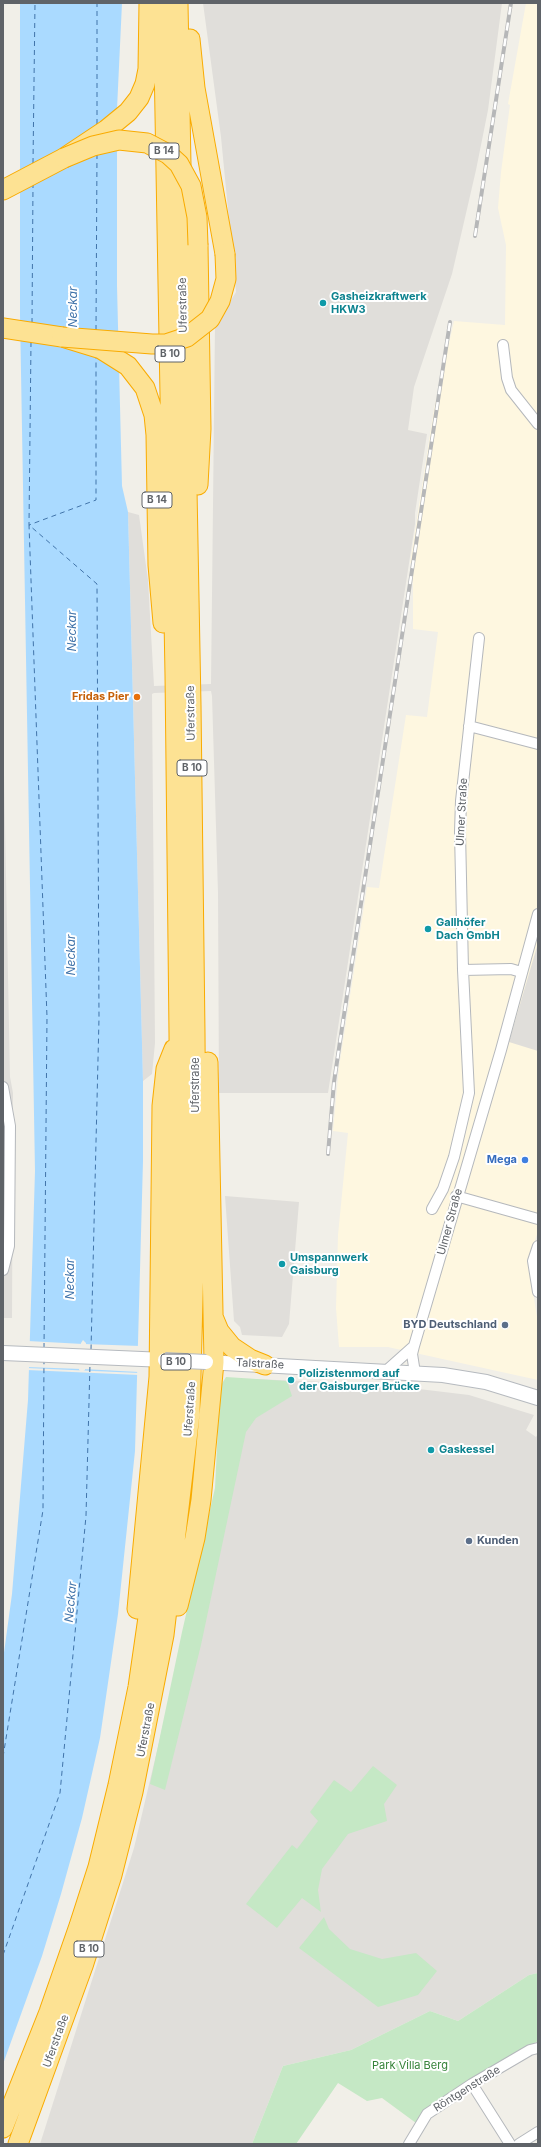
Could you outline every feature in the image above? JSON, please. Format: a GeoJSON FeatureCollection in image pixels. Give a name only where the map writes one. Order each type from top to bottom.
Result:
{"type":"FeatureCollection","features":[{"type":"Feature","properties":{"kind":"highway","name":"B 14"},"geometry":{"type":"LineString","coordinates":[[64,158],[117,122],[139,98],[145,84],[148,69],[150,32],[149,3]]}},
{"type":"Feature","properties":{"kind":"highway","name":"Uferstraße"},"geometry":{"type":"LineString","coordinates":[[3,2128],[49,2012],[98,1867],[118,1785],[138,1688],[165,1499],[174,1412],[180,1182],[179,1034],[164,3]]}},
{"type":"Feature","properties":{"kind":"highway","name":"Uferstraße"},"geometry":{"type":"LineString","coordinates":[[18,2144],[83,1966],[112,1875],[133,1792],[164,1635],[190,1414],[196,1182],[195,1003],[178,3]]}},
{"type":"Feature","properties":{"kind":"highway"},"geometry":{"type":"LineString","coordinates":[[62,337],[166,344],[187,337],[210,319],[220,301],[226,279],[225,254],[195,88],[190,49],[189,3]]}},
{"type":"Feature","properties":{"kind":"highway","name":"B 14"},"geometry":{"type":"LineString","coordinates":[[3,190],[64,158],[93,146],[119,140],[147,143],[168,154],[179,164],[192,186],[197,217],[198,245],[200,460],[198,498],[187,532]]}},
{"type":"Feature","properties":{"kind":"highway","name":"B 14"},"geometry":{"type":"LineString","coordinates":[[3,328],[62,337],[102,349],[128,366],[139,378],[151,402],[156,435],[159,583],[165,646],[175,706]]}},
{"type":"Feature","properties":{"kind":"highway","name":"B 10"},"geometry":{"type":"LineString","coordinates":[[164,1635],[179,1605],[195,1538],[205,1468],[213,1316],[206,1029],[195,1003]]}},
{"type":"Feature","properties":{"kind":"highway","name":"B 10"},"geometry":{"type":"LineString","coordinates":[[138,1688],[132,1657],[157,1413],[160,1360],[162,1106],[166,1069],[179,1034]]}},
{"type":"Feature","properties":{"kind":"highway","name":"B 10"},"geometry":{"type":"LineString","coordinates":[[213,1316],[219,1330],[232,1347],[250,1359],[265,1365]]}},
{"type":"Feature","properties":{"kind":"main road","name":"Talstraße"},"geometry":{"type":"LineString","coordinates":[[3,1354],[341,1368],[415,1373],[486,1382],[538,1398]]}},
{"type":"Feature","properties":{"kind":"street"},"geometry":{"type":"LineString","coordinates":[[503,345],[507,378],[511,390],[538,424]]}},
{"type":"Feature","properties":{"kind":"street","name":"Ulmer Straße"},"geometry":{"type":"LineString","coordinates":[[432,1209],[443,1189],[454,1157],[469,1093],[463,970],[460,824],[461,801],[479,638]]}},
{"type":"Feature","properties":{"kind":"street"},"geometry":{"type":"LineString","coordinates":[[469,726],[538,744]]}},
{"type":"Feature","properties":{"kind":"street","name":"Ulmer Straße"},"geometry":{"type":"LineString","coordinates":[[415,1373],[412,1354],[414,1346],[456,1196],[487,1098],[538,914]]}},
{"type":"Feature","properties":{"kind":"street"},"geometry":{"type":"LineString","coordinates":[[463,970],[511,969],[521,972]]}},
{"type":"Feature","properties":{"kind":"street"},"geometry":{"type":"LineString","coordinates":[[3,1087],[10,1126],[8,1253],[3,1270]]}},
{"type":"Feature","properties":{"kind":"street"},"geometry":{"type":"LineString","coordinates":[[469,1093],[487,1098]]}},
{"type":"Feature","properties":{"kind":"street"},"geometry":{"type":"LineString","coordinates":[[456,1196],[538,1219]]}},
{"type":"Feature","properties":{"kind":"street"},"geometry":{"type":"LineString","coordinates":[[538,1246],[533,1261],[538,1292]]}},
{"type":"Feature","properties":{"kind":"street"},"geometry":{"type":"LineString","coordinates":[[386,1371],[414,1346]]}},
{"type":"Feature","properties":{"kind":"street","name":"Röntgenstraße"},"geometry":{"type":"LineString","coordinates":[[409,2144],[427,2114],[472,2084],[530,2050],[538,2048]]}},
{"type":"Feature","properties":{"kind":"street"},"geometry":{"type":"LineString","coordinates":[[472,2084],[510,2144]]}},
{"type":"Feature","properties":{"kind":"street"},"geometry":{"type":"LineString","coordinates":[[519,2144],[538,2132]]}},
{"type":"Feature","properties":{"kind":"shaded area"},"geometry":{"type":"Polygon","coordinates":[[[203,3],[502,3],[488,110],[476,170],[452,274],[414,387],[408,430],[427,434],[415,513],[415,524],[328,1093],[219,1093],[218,893],[211,691],[152,694],[155,1043],[152,1074],[143,1081],[128,512],[139,515],[148,580],[154,686],[211,684],[215,326],[236,292],[221,137],[203,3]]]}},
{"type":"Feature","properties":{"kind":"shaded area"},"geometry":{"type":"Polygon","coordinates":[[[526,3],[538,3],[538,1231],[528,1262],[538,1323],[538,1380],[388,1347],[339,1347],[336,1308],[338,1235],[348,1133],[333,1131],[339,1067],[367,887],[379,888],[406,715],[427,717],[438,632],[413,629],[413,564],[410,563],[434,409],[454,321],[505,325],[506,245],[498,208],[510,105],[508,104],[526,3]]]}},
{"type":"Feature","properties":{"kind":"shaded area"},"geometry":{"type":"Polygon","coordinates":[[[3,724],[10,1077],[13,1093],[12,1318],[3,1318],[3,724]]]}},
{"type":"Feature","properties":{"kind":"shaded area"},"geometry":{"type":"Polygon","coordinates":[[[538,943],[538,1051],[509,1042],[538,943]]]}},
{"type":"Feature","properties":{"kind":"shaded area"},"geometry":{"type":"Polygon","coordinates":[[[225,1196],[299,1202],[289,1324],[282,1337],[242,1335],[240,1327],[234,1321],[225,1196]]]}},
{"type":"Feature","properties":{"kind":"shaded area"},"geometry":{"type":"Polygon","coordinates":[[[227,1378],[377,1384],[469,1395],[534,1415],[526,1430],[536,1437],[538,1434],[538,1973],[529,1975],[458,2021],[430,2011],[351,2050],[283,2066],[252,2144],[40,2144],[134,1848],[191,1607],[217,1486],[227,1378]]]}},
{"type":"Feature","properties":{"kind":"green space"},"geometry":{"type":"Polygon","coordinates":[[[226,1377],[287,1381],[292,1396],[256,1418],[246,1432],[201,1645],[165,1790],[150,1784],[182,1632],[215,1488],[220,1387],[226,1377]]]}},
{"type":"Feature","properties":{"kind":"green space"},"geometry":{"type":"Polygon","coordinates":[[[373,1766],[397,1785],[384,1804],[387,1821],[348,1834],[322,1869],[318,1890],[321,1912],[302,1898],[277,1928],[246,1904],[292,1845],[297,1849],[318,1821],[310,1812],[334,1780],[351,1792],[373,1766]]]}},
{"type":"Feature","properties":{"kind":"green space"},"geometry":{"type":"Polygon","coordinates":[[[324,1917],[329,1929],[350,1949],[382,1959],[416,1953],[437,1971],[418,1995],[378,2007],[299,1948],[324,1917]]]}},
{"type":"Feature","properties":{"kind":"green space","name":"Park Villa Berg"},"geometry":{"type":"Polygon","coordinates":[[[538,1973],[538,2041],[450,2092],[416,2123],[382,2098],[367,2101],[338,2083],[296,2144],[252,2144],[283,2066],[351,2050],[430,2011],[458,2021],[529,1975],[538,1973]]]}},
{"type":"Feature","properties":{"kind":"water","name":"Neckar"},"geometry":{"type":"Polygon","coordinates":[[[20,3],[122,3],[117,109],[117,286],[122,486],[128,512],[143,1081],[143,1161],[135,1451],[118,1614],[100,1738],[82,1818],[61,1894],[42,1956],[3,2064],[3,1660],[12,1594],[28,1400],[35,1171],[20,315],[20,3]],[[83,1340],[81,1343],[79,1370],[82,1372],[85,1370],[86,1343],[83,1340]]]}},
{"type":"Feature","properties":{"kind":"pier"},"geometry":{"type":"Polygon","coordinates":[[[28,1341],[83,1344],[81,1369],[27,1367],[28,1341]]]}},
{"type":"Feature","properties":{"kind":"pier"},"geometry":{"type":"Polygon","coordinates":[[[84,1344],[140,1346],[139,1372],[83,1369],[84,1344]]]}},
{"type":"Feature","properties":{"kind":"pier"},"geometry":{"type":"Polygon","coordinates":[[[27,1368],[139,1373],[139,1375],[27,1370],[27,1368]]]}},
{"type":"Feature","properties":{"kind":"ferry route"},"geometry":{"type":"LineString","coordinates":[[33,163],[35,3]]}},
{"type":"Feature","properties":{"kind":"ferry route"},"geometry":{"type":"LineString","coordinates":[[97,3],[97,124]]}},
{"type":"Feature","properties":{"kind":"ferry route"},"geometry":{"type":"LineString","coordinates":[[96,330],[97,154]]}},
{"type":"Feature","properties":{"kind":"ferry route"},"geometry":{"type":"LineString","coordinates":[[32,323],[33,184]]}},
{"type":"Feature","properties":{"kind":"ferry route"},"geometry":{"type":"LineString","coordinates":[[31,342],[29,525],[96,500],[96,358]]}},
{"type":"Feature","properties":{"kind":"ferry route"},"geometry":{"type":"LineString","coordinates":[[44,1348],[47,1017],[29,525],[97,584],[99,1018],[91,1350]]}},
{"type":"Feature","properties":{"kind":"ferry route"},"geometry":{"type":"LineString","coordinates":[[3,1757],[43,1510],[44,1361]]}},
{"type":"Feature","properties":{"kind":"ferry route"},"geometry":{"type":"LineString","coordinates":[[3,1955],[60,1793],[86,1516],[90,1364]]}},
{"type":"Feature","properties":{"kind":"railway"},"geometry":{"type":"LineString","coordinates":[[475,236],[511,3]]}},
{"type":"Feature","properties":{"kind":"railway"},"geometry":{"type":"LineString","coordinates":[[328,1154],[334,1082],[450,322]]}},
{"type":"Feature","properties":{"kind":"place","name":"Gasheizkraftwerk HKW3"},"geometry":{"type":"Point","coordinates":[323,303]}},
{"type":"Feature","properties":{"kind":"place","name":"Fridas Pier"},"geometry":{"type":"Point","coordinates":[137,697]}},
{"type":"Feature","properties":{"kind":"place","name":"Gallhöfer Dach GmbH"},"geometry":{"type":"Point","coordinates":[428,929]}},
{"type":"Feature","properties":{"kind":"place","name":"Mega"},"geometry":{"type":"Point","coordinates":[525,1160]}},
{"type":"Feature","properties":{"kind":"place","name":"Umspannwerk Gaisburg"},"geometry":{"type":"Point","coordinates":[282,1264]}},
{"type":"Feature","properties":{"kind":"place","name":"BYD Deutschland"},"geometry":{"type":"Point","coordinates":[505,1325]}},
{"type":"Feature","properties":{"kind":"place","name":"Polizistenmord auf der Gaisburger Brücke"},"geometry":{"type":"Point","coordinates":[291,1380]}},
{"type":"Feature","properties":{"kind":"place","name":"Gaskessel"},"geometry":{"type":"Point","coordinates":[431,1450]}},
{"type":"Feature","properties":{"kind":"place","name":"Kunden"},"geometry":{"type":"Point","coordinates":[469,1541]}}]}
